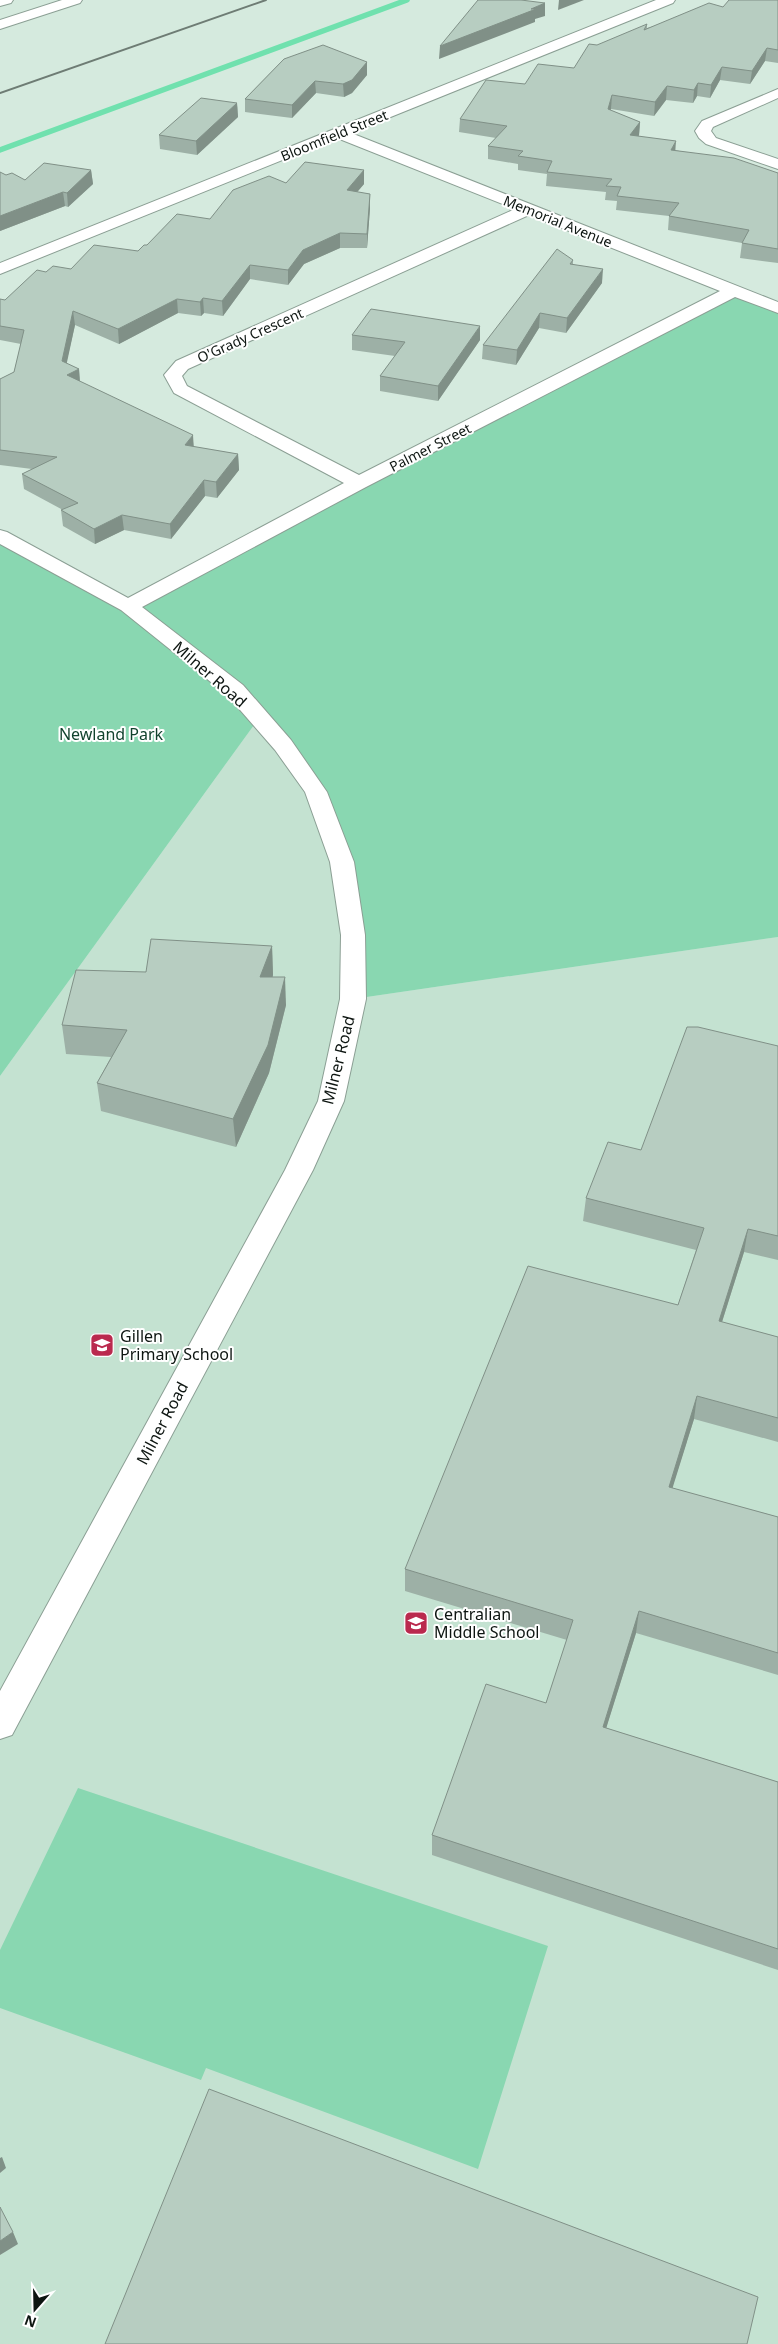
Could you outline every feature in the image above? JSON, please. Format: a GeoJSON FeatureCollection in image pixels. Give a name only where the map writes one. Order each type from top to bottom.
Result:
{"type":"FeatureCollection","features":[{"type":"Feature","properties":{"kind":"main road"},"geometry":{"type":"LineString","coordinates":[[0,2],[6,0]]}},
{"type":"Feature","properties":{"kind":"main road"},"geometry":{"type":"LineString","coordinates":[[0,25],[75,0]]}},
{"type":"Feature","properties":{"kind":"main road","name":"Bloomfield Street"},"geometry":{"type":"LineString","coordinates":[[0,269],[668,0]]}},
{"type":"Feature","properties":{"kind":"main road"},"geometry":{"type":"LineString","coordinates":[[778,93],[707,124],[703,131],[710,141],[778,164]]}},
{"type":"Feature","properties":{"kind":"main road","name":"Memorial Avenue"},"geometry":{"type":"LineString","coordinates":[[337,133],[778,308]]}},
{"type":"Feature","properties":{"kind":"main road","name":"O'Grady Crescent"},"geometry":{"type":"LineString","coordinates":[[359,483],[180,389],[173,375],[182,365],[528,209]]}},
{"type":"Feature","properties":{"kind":"main road","name":"Palmer Street"},"geometry":{"type":"LineString","coordinates":[[128,606],[359,483],[733,291]]}},
{"type":"Feature","properties":{"kind":"main road","name":"Milner Road"},"geometry":{"type":"LineString","coordinates":[[0,536],[128,606],[235,690],[283,745],[316,792],[342,862],[354,935],[353,999],[330,1101],[299,1170],[0,1724]]}},
{"type":"Feature","properties":{"kind":"shaded area","name":"Centralian Middle School"},"geometry":{"type":"Polygon","coordinates":[[[259,718],[283,745],[342,862],[353,999],[778,937],[778,2344],[0,2344],[0,1076],[259,718]]]}},
{"type":"Feature","properties":{"kind":"green space","name":"Newland Park"},"geometry":{"type":"Polygon","coordinates":[[[733,291],[778,308],[778,937],[353,999],[353,935],[316,792],[259,718],[0,1076],[0,536],[128,606],[733,291]]]}},
{"type":"Feature","properties":{"kind":"green space"},"geometry":{"type":"Polygon","coordinates":[[[78,1788],[548,1946],[478,2169],[206,2068],[201,2080],[0,2008],[0,1950],[78,1788]]]}},
{"type":"Feature","properties":{"kind":"building"},"geometry":{"type":"Polygon","coordinates":[[[478,0],[521,0],[545,3],[531,9],[536,9],[440,46],[478,0]]]}},
{"type":"Feature","properties":{"kind":"building"},"geometry":{"type":"Polygon","coordinates":[[[729,0],[778,0],[778,50],[767,48],[752,71],[722,67],[711,85],[698,83],[694,90],[667,86],[655,102],[612,95],[608,109],[640,122],[630,135],[676,141],[671,150],[734,158],[778,173],[778,249],[742,243],[749,230],[669,216],[679,203],[617,196],[621,187],[606,186],[612,179],[547,172],[552,161],[518,156],[523,151],[488,146],[507,126],[460,119],[486,80],[525,84],[538,64],[574,68],[589,44],[597,45],[647,24],[644,30],[709,3],[723,7],[729,0]]]}},
{"type":"Feature","properties":{"kind":"building"},"geometry":{"type":"Polygon","coordinates":[[[323,45],[367,62],[352,80],[343,84],[315,81],[292,105],[245,99],[284,59],[323,45]]]}},
{"type":"Feature","properties":{"kind":"building"},"geometry":{"type":"Polygon","coordinates":[[[201,98],[237,103],[196,141],[159,135],[201,98]]]}},
{"type":"Feature","properties":{"kind":"building"},"geometry":{"type":"Polygon","coordinates":[[[305,162],[364,170],[347,190],[370,194],[367,234],[340,233],[303,250],[288,270],[250,265],[222,301],[203,298],[200,302],[177,299],[118,329],[73,311],[62,361],[79,369],[67,375],[193,435],[185,445],[238,454],[216,482],[204,480],[170,524],[122,515],[94,529],[61,510],[78,503],[22,474],[57,457],[0,450],[0,379],[14,372],[24,330],[0,326],[0,299],[5,300],[37,270],[46,272],[53,266],[71,269],[94,245],[138,251],[144,245],[147,245],[177,214],[210,219],[233,190],[269,176],[286,183],[305,162]]]}},
{"type":"Feature","properties":{"kind":"building"},"geometry":{"type":"Polygon","coordinates":[[[44,163],[91,170],[67,193],[63,192],[0,216],[0,172],[6,175],[12,173],[25,180],[44,163]]]}},
{"type":"Feature","properties":{"kind":"building"},"geometry":{"type":"Polygon","coordinates":[[[557,249],[573,260],[570,264],[603,269],[567,318],[540,313],[517,350],[483,345],[557,249]]]}},
{"type":"Feature","properties":{"kind":"building"},"geometry":{"type":"Polygon","coordinates":[[[371,309],[480,326],[438,386],[380,376],[405,342],[352,335],[371,309]]]}},
{"type":"Feature","properties":{"kind":"building"},"geometry":{"type":"Polygon","coordinates":[[[151,939],[272,946],[260,977],[285,977],[268,1045],[233,1119],[97,1083],[127,1030],[62,1025],[76,970],[146,972],[151,939]]]}},
{"type":"Feature","properties":{"kind":"building","name":"Centralian Middle School"},"geometry":{"type":"Polygon","coordinates":[[[687,1027],[698,1027],[778,1046],[778,1236],[748,1229],[719,1321],[778,1337],[778,1418],[697,1396],[669,1487],[778,1517],[778,1653],[639,1611],[603,1727],[778,1782],[778,1949],[432,1835],[486,1684],[546,1703],[573,1620],[405,1569],[528,1266],[678,1305],[704,1228],[586,1198],[608,1142],[641,1150],[687,1027]]]}},
{"type":"Feature","properties":{"kind":"building"},"geometry":{"type":"Polygon","coordinates":[[[209,2089],[758,2297],[747,2344],[105,2344],[209,2089]]]}},
{"type":"Feature","properties":{"kind":"building"},"geometry":{"type":"Polygon","coordinates":[[[0,2207],[13,2232],[0,2241],[0,2207]]]}},
{"type":"Feature","properties":{"kind":"waterway"},"geometry":{"type":"LineString","coordinates":[[0,150],[407,0]]}},
{"type":"Feature","properties":{"kind":"railway"},"geometry":{"type":"LineString","coordinates":[[0,93],[266,0]]}},
{"type":"Feature","properties":{"kind":"place","name":"Gillen Primary School"},"geometry":{"type":"Point","coordinates":[102,1345]}},
{"type":"Feature","properties":{"kind":"place","name":"Centralian Middle School"},"geometry":{"type":"Point","coordinates":[416,1623]}}]}
